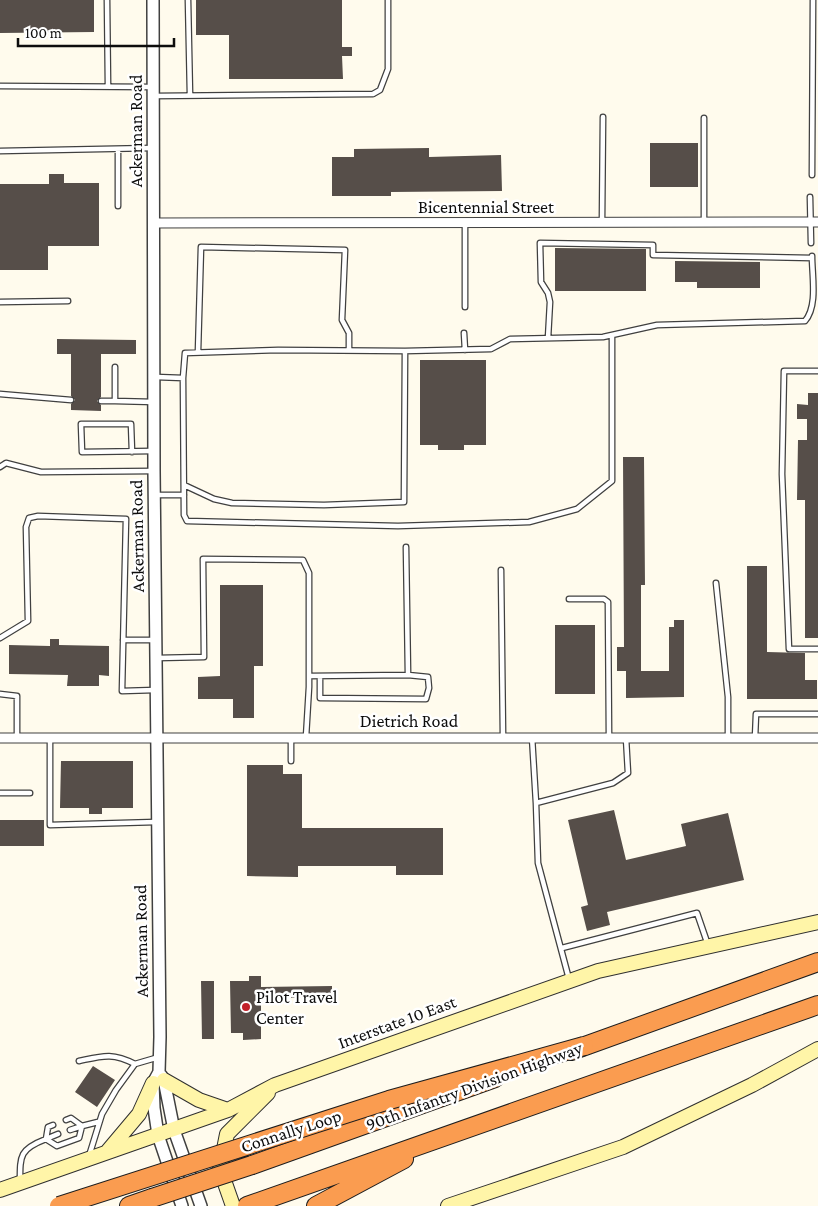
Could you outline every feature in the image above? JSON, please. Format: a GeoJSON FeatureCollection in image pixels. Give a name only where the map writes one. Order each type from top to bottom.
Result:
{"type":"FeatureCollection","features":[{"type":"Feature","properties":{"kind":"highway"},"geometry":{"type":"LineString","coordinates":[[714,1000],[818,957]]}},
{"type":"Feature","properties":{"kind":"highway","name":"90th Infantry Division Highway"},"geometry":{"type":"LineString","coordinates":[[129,1206],[252,1165],[818,962]]}},
{"type":"Feature","properties":{"kind":"highway","name":"90th Infantry Division Highway"},"geometry":{"type":"LineString","coordinates":[[247,1206],[818,1004]]}},
{"type":"Feature","properties":{"kind":"highway","name":"Connally Loop"},"geometry":{"type":"LineString","coordinates":[[59,1206],[389,1100],[584,1046]]}},
{"type":"Feature","properties":{"kind":"highway"},"geometry":{"type":"LineString","coordinates":[[316,1206],[447,1136]]}},
{"type":"Feature","properties":{"kind":"main road","name":"Interstate 10 East"},"geometry":{"type":"LineString","coordinates":[[0,1190],[228,1110],[275,1085],[598,971],[818,922]]}},
{"type":"Feature","properties":{"kind":"main road"},"geometry":{"type":"LineString","coordinates":[[448,1206],[623,1147],[752,1085],[818,1049]]}},
{"type":"Feature","properties":{"kind":"main road"},"geometry":{"type":"LineString","coordinates":[[106,1153],[139,1114],[159,1078],[199,1100],[228,1110]]}},
{"type":"Feature","properties":{"kind":"main road"},"geometry":{"type":"LineString","coordinates":[[233,1206],[220,1169],[227,1134],[275,1085]]}},
{"type":"Feature","properties":{"kind":"street","name":"Ackerman Road"},"geometry":{"type":"LineString","coordinates":[[153,0],[158,1135],[182,1206]]}},
{"type":"Feature","properties":{"kind":"street","name":"Bicentennial Street"},"geometry":{"type":"LineString","coordinates":[[153,223],[814,222]]}},
{"type":"Feature","properties":{"kind":"street","name":"Dietrich Road"},"geometry":{"type":"LineString","coordinates":[[0,738],[157,736],[818,738]]}},
{"type":"Feature","properties":{"kind":"street","name":"Ackerman Road"},"geometry":{"type":"LineString","coordinates":[[159,1078],[174,1130],[201,1206]]}},
{"type":"Feature","properties":{"kind":"lane"},"geometry":{"type":"LineString","coordinates":[[107,0],[108,86]]}},
{"type":"Feature","properties":{"kind":"lane"},"geometry":{"type":"LineString","coordinates":[[188,0],[190,96]]}},
{"type":"Feature","properties":{"kind":"lane"},"geometry":{"type":"LineString","coordinates":[[0,86],[108,86],[190,96],[373,94],[380,90],[388,69],[388,0]]}},
{"type":"Feature","properties":{"kind":"lane"},"geometry":{"type":"LineString","coordinates":[[812,175],[813,0]]}},
{"type":"Feature","properties":{"kind":"lane"},"geometry":{"type":"LineString","coordinates":[[602,223],[603,117]]}},
{"type":"Feature","properties":{"kind":"lane"},"geometry":{"type":"LineString","coordinates":[[704,118],[704,222]]}},
{"type":"Feature","properties":{"kind":"lane"},"geometry":{"type":"LineString","coordinates":[[0,151],[153,148]]}},
{"type":"Feature","properties":{"kind":"lane"},"geometry":{"type":"LineString","coordinates":[[118,149],[118,206]]}},
{"type":"Feature","properties":{"kind":"lane"},"geometry":{"type":"LineString","coordinates":[[810,197],[814,222],[811,243]]}},
{"type":"Feature","properties":{"kind":"lane"},"geometry":{"type":"LineString","coordinates":[[465,223],[465,307]]}},
{"type":"Feature","properties":{"kind":"lane"},"geometry":{"type":"LineString","coordinates":[[548,338],[550,302],[548,293],[541,282],[540,242],[653,245],[654,255],[812,257],[815,306],[811,316],[805,321],[656,325],[612,335],[548,338],[510,339],[491,350],[188,352],[184,355],[183,378],[184,515],[187,521],[206,523],[398,526],[528,522],[577,509],[612,481],[612,335]]}},
{"type":"Feature","properties":{"kind":"lane"},"geometry":{"type":"LineString","coordinates":[[198,352],[201,247],[345,250],[342,320],[350,333],[349,350]]}},
{"type":"Feature","properties":{"kind":"lane"},"geometry":{"type":"LineString","coordinates":[[0,302],[68,301]]}},
{"type":"Feature","properties":{"kind":"lane"},"geometry":{"type":"LineString","coordinates":[[464,333],[465,350]]}},
{"type":"Feature","properties":{"kind":"lane"},"geometry":{"type":"LineString","coordinates":[[184,485],[214,499],[232,503],[324,505],[404,502],[405,351]]}},
{"type":"Feature","properties":{"kind":"lane"},"geometry":{"type":"LineString","coordinates":[[115,367],[115,401]]}},
{"type":"Feature","properties":{"kind":"lane"},"geometry":{"type":"LineString","coordinates":[[818,371],[784,371],[782,474],[789,649],[818,650]]}},
{"type":"Feature","properties":{"kind":"lane"},"geometry":{"type":"LineString","coordinates":[[154,377],[183,378]]}},
{"type":"Feature","properties":{"kind":"lane"},"geometry":{"type":"LineString","coordinates":[[0,394],[71,400]]}},
{"type":"Feature","properties":{"kind":"lane"},"geometry":{"type":"LineString","coordinates":[[101,401],[154,402]]}},
{"type":"Feature","properties":{"kind":"lane"},"geometry":{"type":"LineString","coordinates":[[132,452],[131,424],[82,424],[82,452],[132,452],[155,451]]}},
{"type":"Feature","properties":{"kind":"lane"},"geometry":{"type":"LineString","coordinates":[[0,467],[6,463],[41,472],[154,472]]}},
{"type":"Feature","properties":{"kind":"lane"},"geometry":{"type":"LineString","coordinates":[[155,495],[184,495]]}},
{"type":"Feature","properties":{"kind":"lane"},"geometry":{"type":"LineString","coordinates":[[0,638],[28,621],[26,527],[29,518],[38,516],[126,519],[122,691],[157,690]]}},
{"type":"Feature","properties":{"kind":"lane"},"geometry":{"type":"LineString","coordinates":[[406,547],[408,675]]}},
{"type":"Feature","properties":{"kind":"lane"},"geometry":{"type":"LineString","coordinates":[[156,658],[204,657],[203,559],[303,560],[309,573],[309,676],[306,737]]}},
{"type":"Feature","properties":{"kind":"lane"},"geometry":{"type":"LineString","coordinates":[[501,570],[502,737]]}},
{"type":"Feature","properties":{"kind":"lane"},"geometry":{"type":"LineString","coordinates":[[716,583],[728,697],[728,738]]}},
{"type":"Feature","properties":{"kind":"lane"},"geometry":{"type":"LineString","coordinates":[[569,599],[604,599],[608,602],[609,738]]}},
{"type":"Feature","properties":{"kind":"lane"},"geometry":{"type":"LineString","coordinates":[[123,640],[156,640]]}},
{"type":"Feature","properties":{"kind":"lane"},"geometry":{"type":"LineString","coordinates":[[309,676],[408,675],[428,677],[429,688],[426,699],[320,698],[320,676]]}},
{"type":"Feature","properties":{"kind":"lane"},"geometry":{"type":"LineString","coordinates":[[0,694],[18,696],[17,737]]}},
{"type":"Feature","properties":{"kind":"lane"},"geometry":{"type":"LineString","coordinates":[[755,738],[756,714],[818,714]]}},
{"type":"Feature","properties":{"kind":"lane"},"geometry":{"type":"LineString","coordinates":[[50,737],[50,825],[158,822]]}},
{"type":"Feature","properties":{"kind":"lane"},"geometry":{"type":"LineString","coordinates":[[290,737],[291,761]]}},
{"type":"Feature","properties":{"kind":"lane"},"geometry":{"type":"LineString","coordinates":[[532,737],[538,862],[570,981]]}},
{"type":"Feature","properties":{"kind":"lane"},"geometry":{"type":"LineString","coordinates":[[536,803],[613,782],[628,773],[626,738]]}},
{"type":"Feature","properties":{"kind":"lane"},"geometry":{"type":"LineString","coordinates":[[0,793],[30,793]]}},
{"type":"Feature","properties":{"kind":"lane"},"geometry":{"type":"LineString","coordinates":[[562,948],[697,913],[708,945]]}},
{"type":"Feature","properties":{"kind":"lane"},"geometry":{"type":"LineString","coordinates":[[79,1061],[108,1054],[122,1057],[134,1064]]}},
{"type":"Feature","properties":{"kind":"lane"},"geometry":{"type":"LineString","coordinates":[[88,1160],[98,1122],[116,1090],[134,1064],[159,1057]]}},
{"type":"Feature","properties":{"kind":"lane"},"geometry":{"type":"LineString","coordinates":[[66,1120],[72,1118],[82,1126]]}},
{"type":"Feature","properties":{"kind":"lane"},"geometry":{"type":"LineString","coordinates":[[70,1130],[98,1122]]}},
{"type":"Feature","properties":{"kind":"lane"},"geometry":{"type":"LineString","coordinates":[[46,1139],[48,1127],[53,1125]]}},
{"type":"Feature","properties":{"kind":"lane"},"geometry":{"type":"LineString","coordinates":[[46,1139],[57,1146],[79,1138],[82,1126]]}},
{"type":"Feature","properties":{"kind":"lane"},"geometry":{"type":"LineString","coordinates":[[20,1183],[20,1157],[29,1146],[58,1134]]}},
{"type":"Feature","properties":{"kind":"building"},"geometry":{"type":"Polygon","coordinates":[[[0,0],[94,0],[94,32],[0,33],[0,0]]]}},
{"type":"Feature","properties":{"kind":"building"},"geometry":{"type":"Polygon","coordinates":[[[196,0],[342,0],[342,47],[352,47],[352,56],[342,56],[343,79],[229,79],[229,35],[196,35],[196,0]]]}},
{"type":"Feature","properties":{"kind":"building"},"geometry":{"type":"Polygon","coordinates":[[[650,143],[698,143],[698,187],[650,187],[650,143]]]}},
{"type":"Feature","properties":{"kind":"building"},"geometry":{"type":"Polygon","coordinates":[[[429,148],[429,157],[501,155],[502,191],[391,192],[391,196],[332,196],[332,157],[354,157],[354,149],[429,148]]]}},
{"type":"Feature","properties":{"kind":"building"},"geometry":{"type":"Polygon","coordinates":[[[49,174],[64,174],[64,183],[99,183],[99,246],[48,246],[48,270],[0,270],[0,184],[49,184],[49,174]]]}},
{"type":"Feature","properties":{"kind":"building"},"geometry":{"type":"Polygon","coordinates":[[[555,248],[646,249],[646,291],[555,291],[555,248]]]}},
{"type":"Feature","properties":{"kind":"building"},"geometry":{"type":"Polygon","coordinates":[[[675,261],[760,262],[760,288],[697,288],[697,282],[675,282],[675,261]]]}},
{"type":"Feature","properties":{"kind":"building"},"geometry":{"type":"Polygon","coordinates":[[[57,339],[136,340],[136,354],[101,354],[101,397],[97,401],[101,405],[101,411],[71,410],[71,404],[75,400],[71,396],[71,354],[57,354],[57,339]]]}},
{"type":"Feature","properties":{"kind":"building"},"geometry":{"type":"Polygon","coordinates":[[[420,360],[486,360],[486,445],[464,445],[464,450],[438,450],[438,445],[420,445],[420,360]]]}},
{"type":"Feature","properties":{"kind":"building"},"geometry":{"type":"Polygon","coordinates":[[[808,393],[818,393],[818,638],[805,638],[805,500],[797,500],[798,440],[807,440],[807,419],[797,419],[797,404],[808,405],[808,393]]]}},
{"type":"Feature","properties":{"kind":"building"},"geometry":{"type":"Polygon","coordinates":[[[623,457],[644,457],[645,585],[641,585],[641,671],[669,671],[669,627],[674,627],[674,620],[684,620],[684,697],[626,698],[626,671],[617,671],[617,647],[624,647],[623,457]]]}},
{"type":"Feature","properties":{"kind":"building"},"geometry":{"type":"Polygon","coordinates":[[[747,566],[767,566],[767,652],[805,653],[805,680],[817,680],[817,699],[747,699],[747,566]]]}},
{"type":"Feature","properties":{"kind":"building"},"geometry":{"type":"Polygon","coordinates":[[[220,585],[263,585],[263,666],[254,666],[254,718],[233,718],[233,699],[198,699],[198,677],[220,676],[220,585]]]}},
{"type":"Feature","properties":{"kind":"building"},"geometry":{"type":"Polygon","coordinates":[[[555,625],[595,625],[595,694],[555,694],[555,625]]]}},
{"type":"Feature","properties":{"kind":"building"},"geometry":{"type":"Polygon","coordinates":[[[50,639],[59,639],[59,645],[109,646],[109,676],[99,675],[99,686],[67,686],[68,675],[9,674],[9,645],[50,646],[50,639]]]}},
{"type":"Feature","properties":{"kind":"building"},"geometry":{"type":"Polygon","coordinates":[[[61,761],[133,761],[133,808],[102,808],[102,814],[89,814],[89,808],[60,808],[61,761]]]}},
{"type":"Feature","properties":{"kind":"building"},"geometry":{"type":"Polygon","coordinates":[[[247,765],[283,765],[283,774],[302,774],[302,828],[443,828],[443,875],[396,875],[396,866],[298,866],[298,877],[247,876],[247,765]]]}},
{"type":"Feature","properties":{"kind":"building"},"geometry":{"type":"Polygon","coordinates":[[[614,810],[626,860],[686,846],[681,824],[728,813],[744,880],[607,912],[610,925],[587,931],[581,907],[588,905],[568,820],[614,810]]]}},
{"type":"Feature","properties":{"kind":"building"},"geometry":{"type":"Polygon","coordinates":[[[0,820],[44,820],[44,846],[0,846],[0,820]]]}},
{"type":"Feature","properties":{"kind":"building","name":"Pilot Travel Center"},"geometry":{"type":"Polygon","coordinates":[[[249,976],[261,976],[261,987],[332,986],[332,998],[261,998],[261,1039],[243,1040],[243,1033],[231,1033],[230,981],[249,981],[249,976]]]}},
{"type":"Feature","properties":{"kind":"building"},"geometry":{"type":"Polygon","coordinates":[[[201,981],[214,981],[214,1039],[202,1039],[201,981]]]}},
{"type":"Feature","properties":{"kind":"building"},"geometry":{"type":"Polygon","coordinates":[[[93,1066],[115,1080],[97,1107],[75,1092],[93,1066]]]}},
{"type":"Feature","properties":{"kind":"place","name":"Pilot Travel Center"},"geometry":{"type":"Point","coordinates":[246,1007]}}]}
